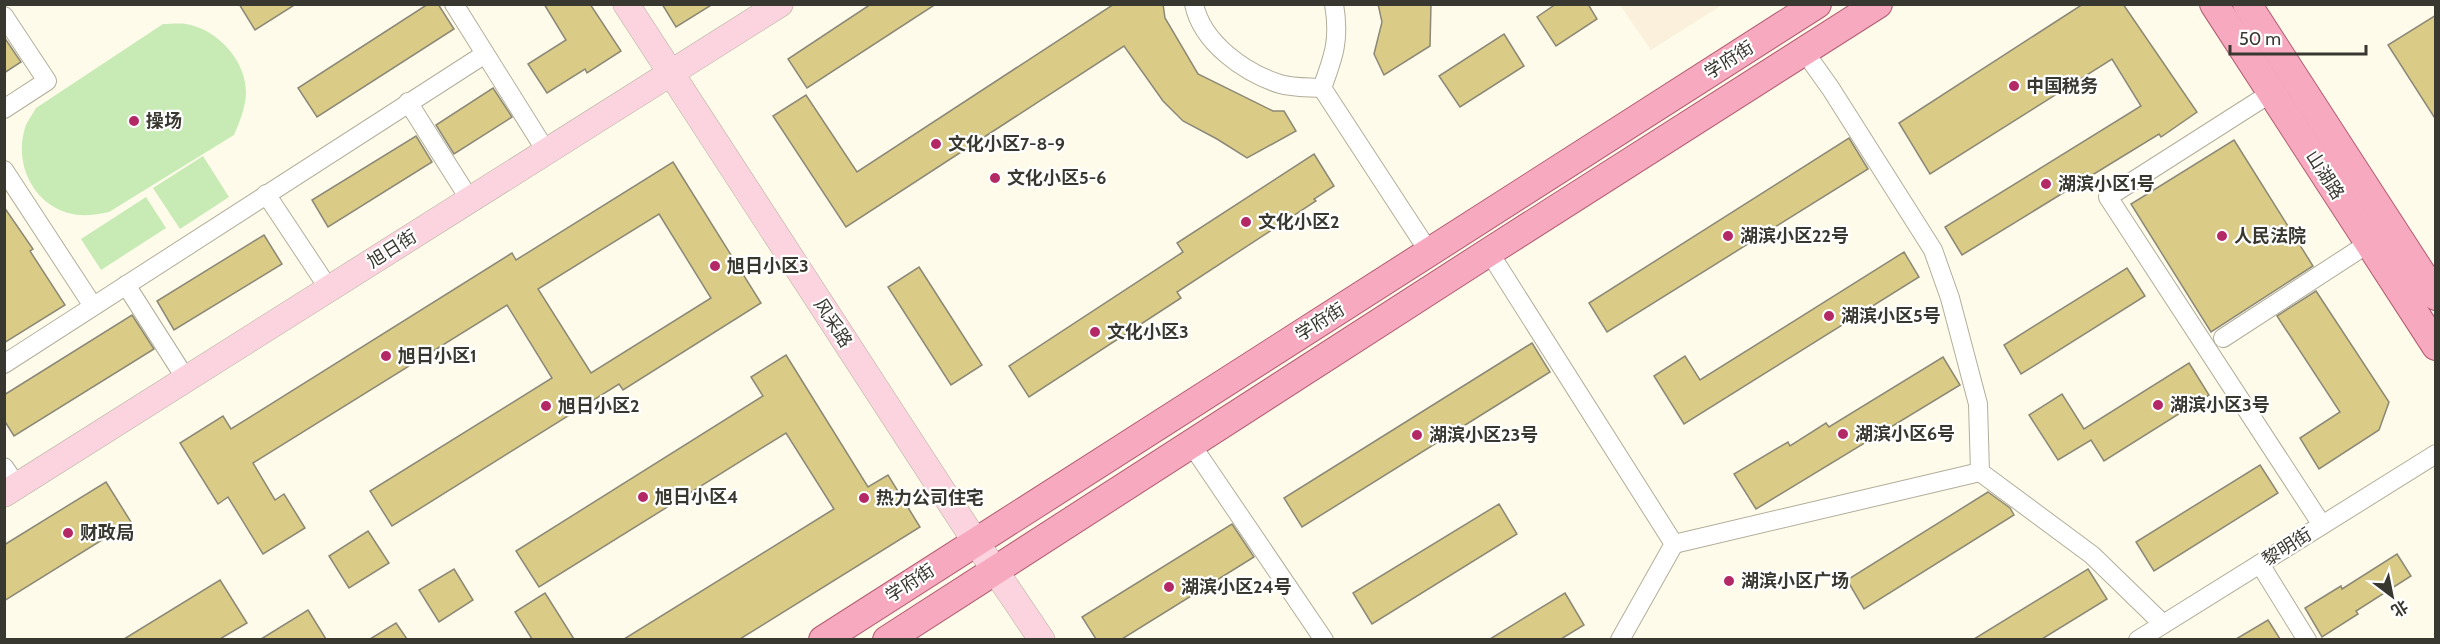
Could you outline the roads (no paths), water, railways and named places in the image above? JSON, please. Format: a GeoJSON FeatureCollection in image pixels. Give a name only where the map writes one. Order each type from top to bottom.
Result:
{"type":"FeatureCollection","features":[{"type":"Feature","properties":{"kind":"main road","name":"风采路"},"geometry":{"type":"LineString","coordinates":[[626,4],[975,541],[1042,639]]}},
{"type":"Feature","properties":{"kind":"main road","name":"旭日街"},"geometry":{"type":"LineString","coordinates":[[9,482],[186,379],[780,4]]}},
{"type":"Feature","properties":{"kind":"main road","name":"学府街"},"geometry":{"type":"LineString","coordinates":[[823,639],[1817,4]]}},
{"type":"Feature","properties":{"kind":"main road","name":"学府街"},"geometry":{"type":"LineString","coordinates":[[887,639],[1878,4]]}},
{"type":"Feature","properties":{"kind":"main road","name":"山湖路"},"geometry":{"type":"LineString","coordinates":[[2214,4],[2436,346]]}},
{"type":"Feature","properties":{"kind":"main road","name":"山湖路"},"geometry":{"type":"LineString","coordinates":[[2247,4],[2436,296]]}},
{"type":"Feature","properties":{"kind":"main road"},"geometry":{"type":"LineString","coordinates":[[1569,162],[1588,168],[1591,177],[1587,189]]}},
{"type":"Feature","properties":{"kind":"street"},"geometry":{"type":"LineString","coordinates":[[454,4],[546,151]]}},
{"type":"Feature","properties":{"kind":"street"},"geometry":{"type":"LineString","coordinates":[[1194,4],[1210,36],[1228,55],[1257,75],[1283,85],[1322,88]]}},
{"type":"Feature","properties":{"kind":"street"},"geometry":{"type":"LineString","coordinates":[[1322,88],[1336,51],[1337,23],[1334,4]]}},
{"type":"Feature","properties":{"kind":"street"},"geometry":{"type":"LineString","coordinates":[[4,16],[47,81],[4,109]]}},
{"type":"Feature","properties":{"kind":"street"},"geometry":{"type":"LineString","coordinates":[[1804,51],[1831,89],[1933,250],[1950,298],[1978,404],[1980,472]]}},
{"type":"Feature","properties":{"kind":"street"},"geometry":{"type":"LineString","coordinates":[[4,364],[485,54]]}},
{"type":"Feature","properties":{"kind":"street"},"geometry":{"type":"LineString","coordinates":[[1322,88],[1429,252]]}},
{"type":"Feature","properties":{"kind":"street"},"geometry":{"type":"LineString","coordinates":[[2271,93],[2108,197],[2322,525]]}},
{"type":"Feature","properties":{"kind":"street"},"geometry":{"type":"LineString","coordinates":[[408,102],[470,200]]}},
{"type":"Feature","properties":{"kind":"street"},"geometry":{"type":"LineString","coordinates":[[4,170],[93,306]]}},
{"type":"Feature","properties":{"kind":"street"},"geometry":{"type":"LineString","coordinates":[[266,194],[328,289]]}},
{"type":"Feature","properties":{"kind":"street"},"geometry":{"type":"LineString","coordinates":[[2223,338],[2369,243]]}},
{"type":"Feature","properties":{"kind":"street"},"geometry":{"type":"LineString","coordinates":[[1489,252],[1674,544]]}},
{"type":"Feature","properties":{"kind":"street"},"geometry":{"type":"LineString","coordinates":[[126,285],[186,379]]}},
{"type":"Feature","properties":{"kind":"street"},"geometry":{"type":"LineString","coordinates":[[1191,444],[1324,639]]}},
{"type":"Feature","properties":{"kind":"street","name":"黎明街"},"geometry":{"type":"LineString","coordinates":[[2138,639],[2436,454]]}},
{"type":"Feature","properties":{"kind":"street"},"geometry":{"type":"LineString","coordinates":[[1620,639],[1674,544],[1980,472],[2092,555],[2163,624]]}},
{"type":"Feature","properties":{"kind":"street"},"geometry":{"type":"LineString","coordinates":[[2260,564],[2307,639]]}},
{"type":"Feature","properties":{"kind":"place","name":"中国税务"},"geometry":{"type":"Point","coordinates":[2014,86]}},
{"type":"Feature","properties":{"kind":"place","name":"操场"},"geometry":{"type":"Point","coordinates":[134,121]}},
{"type":"Feature","properties":{"kind":"place","name":"文化小区7-8-9"},"geometry":{"type":"Point","coordinates":[936,144]}},
{"type":"Feature","properties":{"kind":"place","name":"文化小区5-6"},"geometry":{"type":"Point","coordinates":[995,178]}},
{"type":"Feature","properties":{"kind":"place","name":"湖滨小区1号"},"geometry":{"type":"Point","coordinates":[2046,184]}},
{"type":"Feature","properties":{"kind":"place","name":"文化小区2"},"geometry":{"type":"Point","coordinates":[1246,222]}},
{"type":"Feature","properties":{"kind":"place","name":"湖滨小区22号"},"geometry":{"type":"Point","coordinates":[1728,236]}},
{"type":"Feature","properties":{"kind":"place","name":"人民法院"},"geometry":{"type":"Point","coordinates":[2222,236]}},
{"type":"Feature","properties":{"kind":"place","name":"旭日小区3"},"geometry":{"type":"Point","coordinates":[715,266]}},
{"type":"Feature","properties":{"kind":"place","name":"湖滨小区5号"},"geometry":{"type":"Point","coordinates":[1829,316]}},
{"type":"Feature","properties":{"kind":"place","name":"文化小区3"},"geometry":{"type":"Point","coordinates":[1095,332]}},
{"type":"Feature","properties":{"kind":"place","name":"旭日小区1"},"geometry":{"type":"Point","coordinates":[386,356]}},
{"type":"Feature","properties":{"kind":"place","name":"湖滨小区3号"},"geometry":{"type":"Point","coordinates":[2158,405]}},
{"type":"Feature","properties":{"kind":"place","name":"旭日小区2"},"geometry":{"type":"Point","coordinates":[546,406]}},
{"type":"Feature","properties":{"kind":"place","name":"湖滨小区6号"},"geometry":{"type":"Point","coordinates":[1843,434]}},
{"type":"Feature","properties":{"kind":"place","name":"湖滨小区23号"},"geometry":{"type":"Point","coordinates":[1417,435]}},
{"type":"Feature","properties":{"kind":"place","name":"旭日小区4"},"geometry":{"type":"Point","coordinates":[643,497]}},
{"type":"Feature","properties":{"kind":"place","name":"热力公司住宅"},"geometry":{"type":"Point","coordinates":[864,498]}},
{"type":"Feature","properties":{"kind":"place","name":"财政局"},"geometry":{"type":"Point","coordinates":[68,533]}},
{"type":"Feature","properties":{"kind":"place","name":"湖滨小区广场"},"geometry":{"type":"Point","coordinates":[1729,581]}},
{"type":"Feature","properties":{"kind":"place","name":"湖滨小区24号"},"geometry":{"type":"Point","coordinates":[1169,587]}}]}
